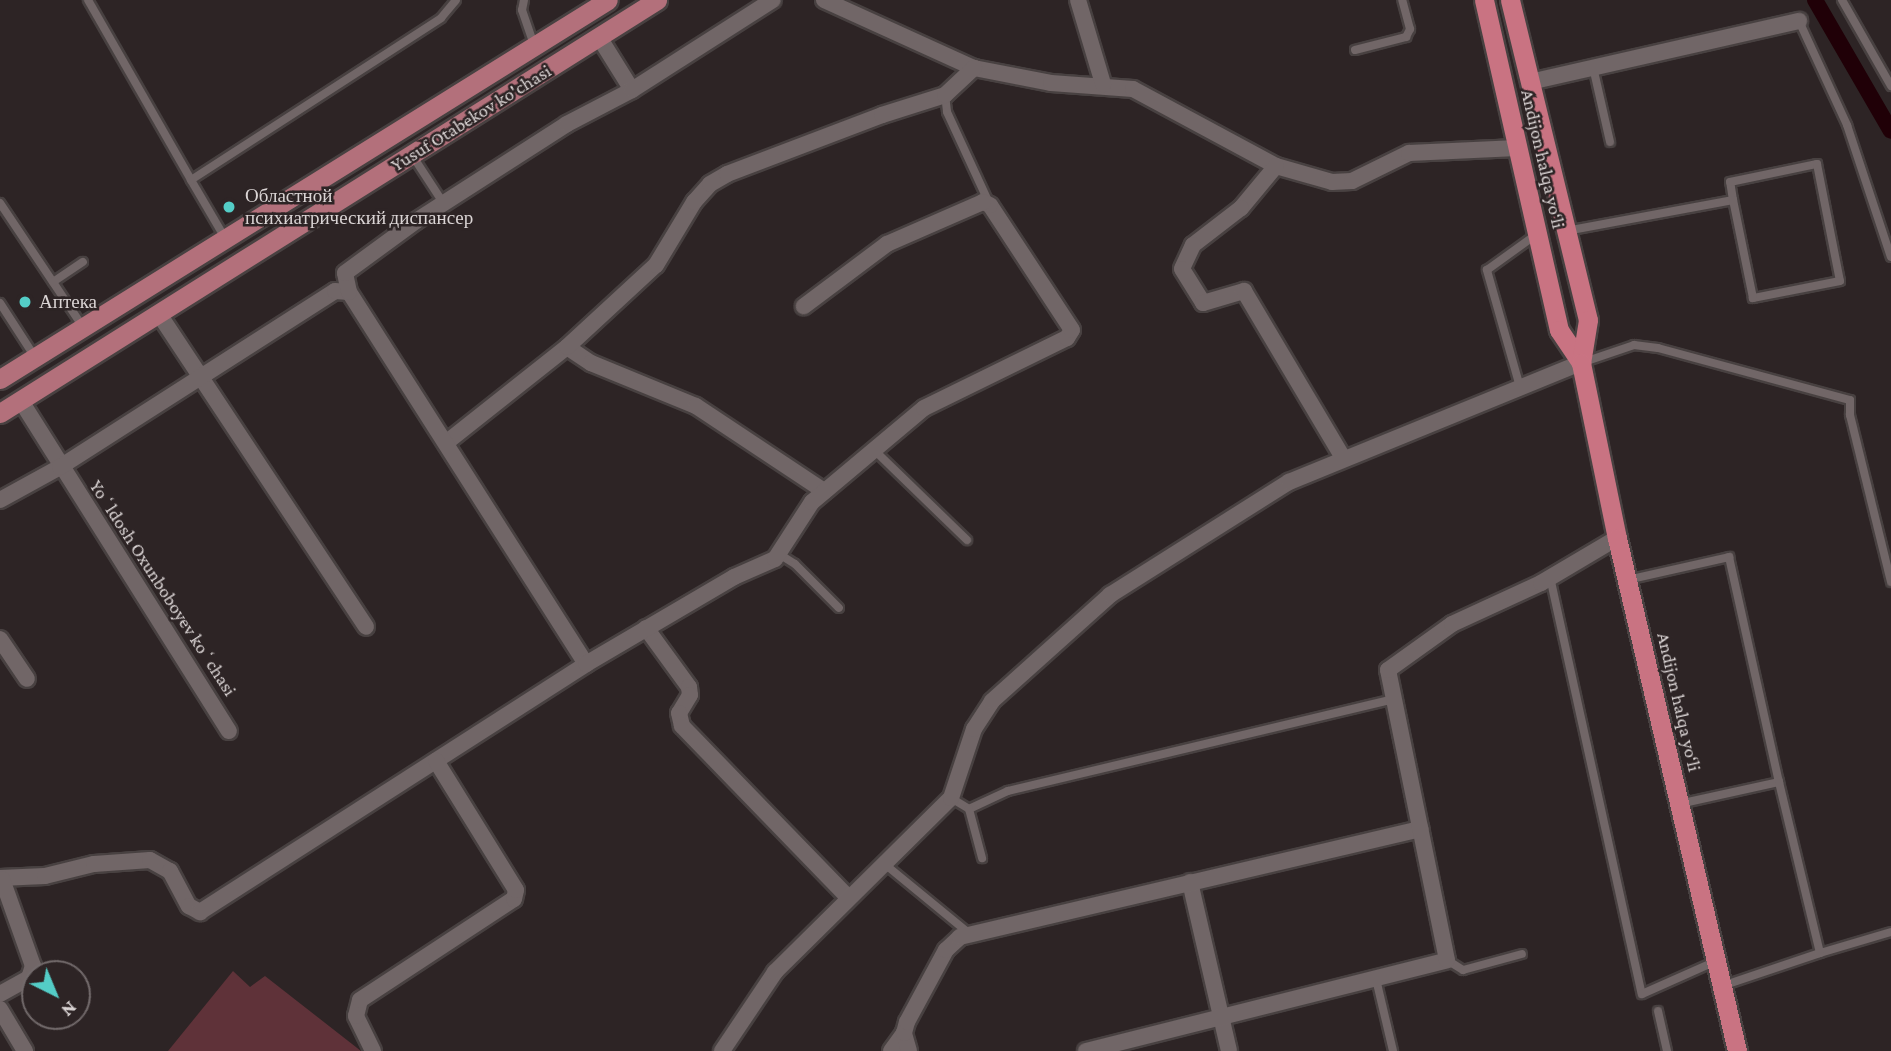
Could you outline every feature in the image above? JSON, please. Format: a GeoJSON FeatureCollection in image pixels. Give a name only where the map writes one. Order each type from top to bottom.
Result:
{"type":"FeatureCollection","features":[{"type":"Feature","properties":{"kind":"highway","name":"Andijon halqa yo‘li"},"geometry":{"type":"LineString","coordinates":[[1484,0],[1559,330],[1581,363]]}},
{"type":"Feature","properties":{"kind":"highway","name":"Andijon halqa yo‘li"},"geometry":{"type":"LineString","coordinates":[[1510,0],[1588,320],[1581,363],[1617,538],[1737,1051]]}},
{"type":"Feature","properties":{"kind":"main road","name":"Yusuf Otabekov ko'chasi"},"geometry":{"type":"LineString","coordinates":[[0,379],[608,0]]}},
{"type":"Feature","properties":{"kind":"main road","name":"Yusuf Otabekov ko'chasi"},"geometry":{"type":"LineString","coordinates":[[0,413],[657,0]]}},
{"type":"Feature","properties":{"kind":"street"},"geometry":{"type":"LineString","coordinates":[[586,663],[349,292],[345,274],[443,204],[567,124],[632,90],[773,0]]}},
{"type":"Feature","properties":{"kind":"street"},"geometry":{"type":"LineString","coordinates":[[824,0],[974,68],[1051,83],[1103,84],[1152,98],[1276,166],[1343,184],[1409,153],[1517,148]]}},
{"type":"Feature","properties":{"kind":"street"},"geometry":{"type":"LineString","coordinates":[[1078,0],[1103,84]]}},
{"type":"Feature","properties":{"kind":"street"},"geometry":{"type":"LineString","coordinates":[[1530,82],[1798,21]]}},
{"type":"Feature","properties":{"kind":"street"},"geometry":{"type":"LineString","coordinates":[[598,37],[632,90]]}},
{"type":"Feature","properties":{"kind":"street"},"geometry":{"type":"LineString","coordinates":[[447,442],[567,347],[656,265],[694,202],[710,184],[727,174],[882,115],[945,95],[974,68]]}},
{"type":"Feature","properties":{"kind":"street"},"geometry":{"type":"LineString","coordinates":[[1276,166],[1241,208],[1193,245],[1182,269],[1203,303],[1244,290],[1343,458]]}},
{"type":"Feature","properties":{"kind":"street"},"geometry":{"type":"LineString","coordinates":[[0,994],[29,978],[33,966],[1,878],[150,860],[170,871],[189,906],[200,912],[586,663],[779,554],[824,491],[924,408],[1071,333],[1070,323],[990,205],[974,205],[887,244],[804,306]]}},
{"type":"Feature","properties":{"kind":"street"},"geometry":{"type":"LineString","coordinates":[[0,500],[60,467],[200,374],[335,291],[349,292]]}},
{"type":"Feature","properties":{"kind":"street"},"geometry":{"type":"LineString","coordinates":[[159,314],[366,627]]}},
{"type":"Feature","properties":{"kind":"street"},"geometry":{"type":"LineString","coordinates":[[567,347],[591,363],[696,406],[824,491]]}},
{"type":"Feature","properties":{"kind":"street"},"geometry":{"type":"LineString","coordinates":[[722,1051],[775,972],[847,896],[887,866],[951,799],[974,729],[992,701],[1110,595],[1289,482],[1581,363]]}},
{"type":"Feature","properties":{"kind":"street","name":"Yoʻldosh Oxunboboyev koʻchasi"},"geometry":{"type":"LineString","coordinates":[[21,401],[60,467],[229,731]]}},
{"type":"Feature","properties":{"kind":"street"},"geometry":{"type":"LineString","coordinates":[[1086,1051],[1447,960],[1387,675],[1392,667],[1452,624],[1550,577],[1617,538]]}},
{"type":"Feature","properties":{"kind":"street"},"geometry":{"type":"LineString","coordinates":[[646,628],[689,687],[690,695],[679,713],[682,726],[847,896]]}},
{"type":"Feature","properties":{"kind":"street"},"geometry":{"type":"LineString","coordinates":[[0,639],[27,679]]}},
{"type":"Feature","properties":{"kind":"street"},"geometry":{"type":"LineString","coordinates":[[373,1051],[356,1016],[360,1000],[514,899],[516,890],[436,761]]}},
{"type":"Feature","properties":{"kind":"street"},"geometry":{"type":"LineString","coordinates":[[891,1051],[904,1033],[946,950],[960,937],[1421,829]]}},
{"type":"Feature","properties":{"kind":"street"},"geometry":{"type":"LineString","coordinates":[[1190,882],[1229,1051]]}},
{"type":"Feature","properties":{"kind":"street"},"geometry":{"type":"LineString","coordinates":[[0,1009],[25,1051]]}},
{"type":"Feature","properties":{"kind":"street"},"geometry":{"type":"LineString","coordinates":[[904,1033],[909,1051]]}},
{"type":"Feature","properties":{"kind":"lane"},"geometry":{"type":"LineString","coordinates":[[88,0],[225,238]]}},
{"type":"Feature","properties":{"kind":"lane"},"geometry":{"type":"LineString","coordinates":[[191,180],[441,18],[456,0]]}},
{"type":"Feature","properties":{"kind":"lane"},"geometry":{"type":"LineString","coordinates":[[524,0],[522,10],[535,46]]}},
{"type":"Feature","properties":{"kind":"lane"},"geometry":{"type":"LineString","coordinates":[[1355,50],[1406,37],[1410,29],[1402,0]]}},
{"type":"Feature","properties":{"kind":"lane"},"geometry":{"type":"LineString","coordinates":[[1842,0],[1891,86]]}},
{"type":"Feature","properties":{"kind":"lane"},"geometry":{"type":"LineString","coordinates":[[1798,21],[1847,125],[1891,257]]}},
{"type":"Feature","properties":{"kind":"lane"},"geometry":{"type":"LineString","coordinates":[[1593,67],[1610,142]]}},
{"type":"Feature","properties":{"kind":"lane"},"geometry":{"type":"LineString","coordinates":[[945,95],[947,112],[990,205]]}},
{"type":"Feature","properties":{"kind":"lane"},"geometry":{"type":"LineString","coordinates":[[412,155],[443,204]]}},
{"type":"Feature","properties":{"kind":"lane"},"geometry":{"type":"LineString","coordinates":[[1817,164],[1840,281],[1753,298],[1733,200],[1730,182],[1817,164]]}},
{"type":"Feature","properties":{"kind":"lane"},"geometry":{"type":"LineString","coordinates":[[1566,231],[1733,200]]}},
{"type":"Feature","properties":{"kind":"lane"},"geometry":{"type":"LineString","coordinates":[[0,203],[83,327]]}},
{"type":"Feature","properties":{"kind":"lane"},"geometry":{"type":"LineString","coordinates":[[1520,387],[1487,270],[1537,234]]}},
{"type":"Feature","properties":{"kind":"lane"},"geometry":{"type":"LineString","coordinates":[[53,282],[83,262]]}},
{"type":"Feature","properties":{"kind":"lane"},"geometry":{"type":"LineString","coordinates":[[0,303],[35,356]]}},
{"type":"Feature","properties":{"kind":"lane"},"geometry":{"type":"LineString","coordinates":[[1581,363],[1634,345],[1658,348],[1850,400],[1850,415],[1891,582]]}},
{"type":"Feature","properties":{"kind":"lane"},"geometry":{"type":"LineString","coordinates":[[873,449],[967,540]]}},
{"type":"Feature","properties":{"kind":"lane"},"geometry":{"type":"LineString","coordinates":[[779,554],[795,564],[839,608]]}},
{"type":"Feature","properties":{"kind":"lane"},"geometry":{"type":"LineString","coordinates":[[1627,580],[1729,557],[1820,953]]}},
{"type":"Feature","properties":{"kind":"lane"},"geometry":{"type":"LineString","coordinates":[[1550,577],[1642,994],[1716,961]]}},
{"type":"Feature","properties":{"kind":"lane"},"geometry":{"type":"LineString","coordinates":[[969,809],[1021,787],[1391,700]]}},
{"type":"Feature","properties":{"kind":"lane"},"geometry":{"type":"LineString","coordinates":[[1679,804],[1779,782]]}},
{"type":"Feature","properties":{"kind":"lane"},"geometry":{"type":"LineString","coordinates":[[951,799],[969,809],[982,858]]}},
{"type":"Feature","properties":{"kind":"lane"},"geometry":{"type":"LineString","coordinates":[[887,866],[971,934]]}},
{"type":"Feature","properties":{"kind":"lane"},"geometry":{"type":"LineString","coordinates":[[1722,986],[1891,932]]}},
{"type":"Feature","properties":{"kind":"lane"},"geometry":{"type":"LineString","coordinates":[[1447,960],[1463,970],[1522,954]]}},
{"type":"Feature","properties":{"kind":"lane"},"geometry":{"type":"LineString","coordinates":[[1376,979],[1393,1051]]}},
{"type":"Feature","properties":{"kind":"lane"},"geometry":{"type":"LineString","coordinates":[[1658,1011],[1667,1051]]}},
{"type":"Feature","properties":{"kind":"shaded area"},"geometry":{"type":"Polygon","coordinates":[[[233,971],[250,987],[265,976],[361,1051],[168,1051],[233,971]]]}},
{"type":"Feature","properties":{"kind":"waterway"},"geometry":{"type":"LineString","coordinates":[[1815,0],[1891,131]]}},
{"type":"Feature","properties":{"kind":"place","name":"Областной психиатрический диспансер"},"geometry":{"type":"Point","coordinates":[229,207]}},
{"type":"Feature","properties":{"kind":"place","name":"Аптека"},"geometry":{"type":"Point","coordinates":[25,302]}}]}
